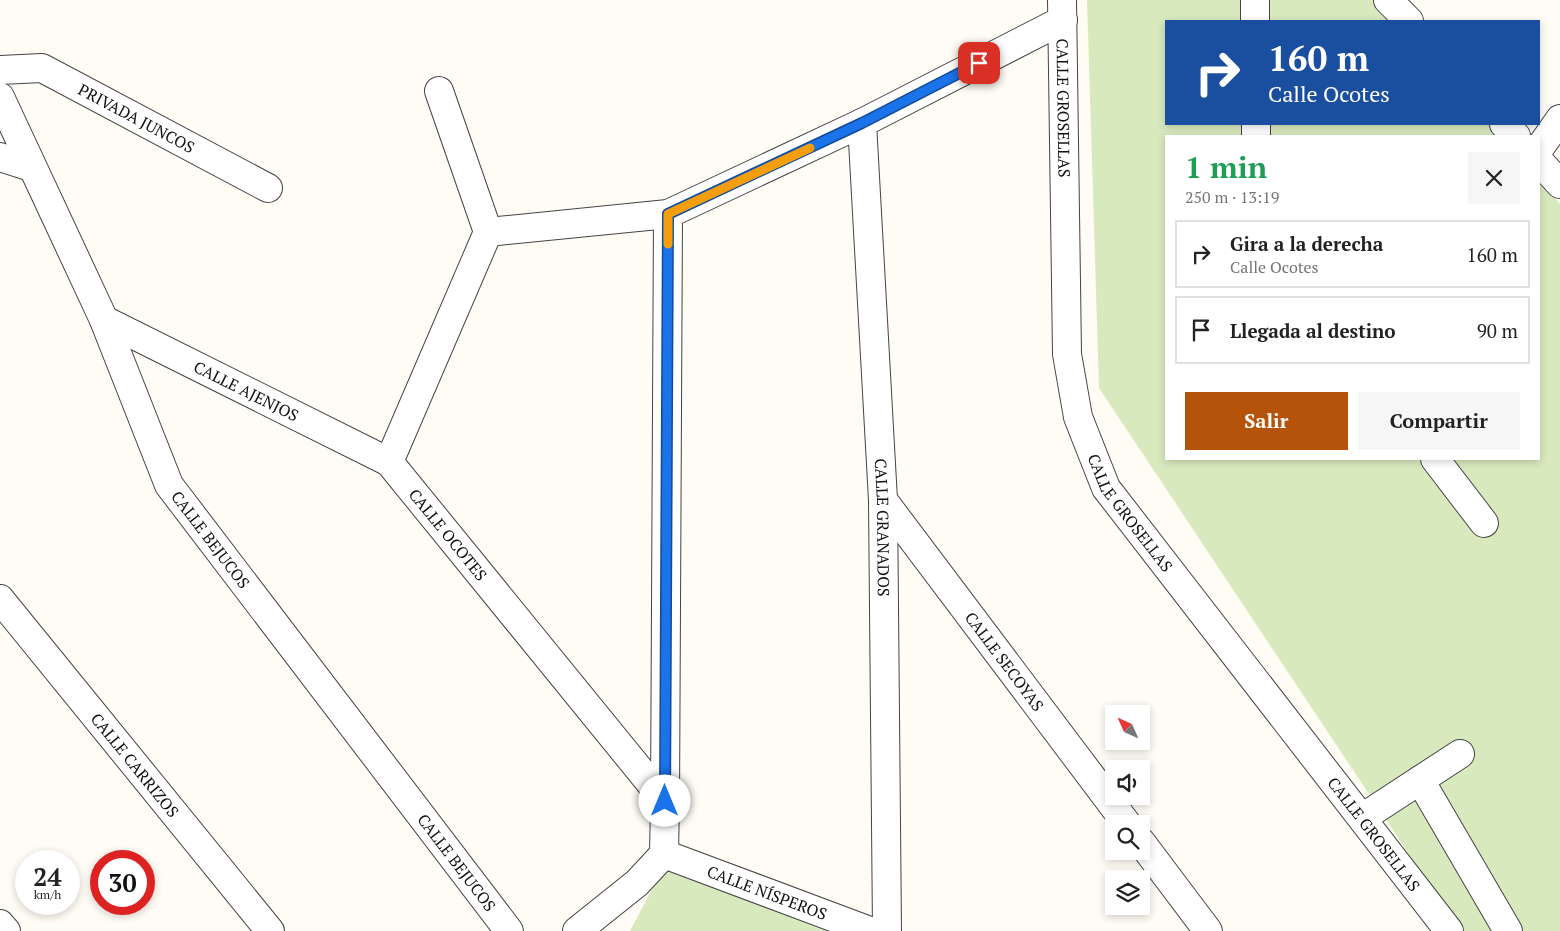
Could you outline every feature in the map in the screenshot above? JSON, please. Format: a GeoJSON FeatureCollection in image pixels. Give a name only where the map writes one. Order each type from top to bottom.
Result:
{"type":"FeatureCollection","features":[{"type":"Feature","properties":{"kind":"street"},"geometry":{"type":"LineString","coordinates":[[1255,0],[1255,20]]}},
{"type":"Feature","properties":{"kind":"street"},"geometry":{"type":"LineString","coordinates":[[488,232],[668,214],[862,123],[1062,10]]}},
{"type":"Feature","properties":{"kind":"street","name":"CALLE GROSELLAS"},"geometry":{"type":"LineString","coordinates":[[1062,10],[1067,354],[1078,417],[1106,488],[1450,931]]}},
{"type":"Feature","properties":{"kind":"street","name":"PRIVADA JUNCOS"},"geometry":{"type":"LineString","coordinates":[[0,70],[42,68],[268,188]]}},
{"type":"Feature","properties":{"kind":"street"},"geometry":{"type":"LineString","coordinates":[[389,462],[488,232],[439,91]]}},
{"type":"Feature","properties":{"kind":"street","name":"CALLE BEJUCOS"},"geometry":{"type":"LineString","coordinates":[[0,97],[104,320],[169,485],[509,931]]}},
{"type":"Feature","properties":{"kind":"street"},"geometry":{"type":"LineString","coordinates":[[1540,149],[1560,119]]}},
{"type":"Feature","properties":{"kind":"street","name":"CALLE GRANADOS"},"geometry":{"type":"LineString","coordinates":[[862,123],[883,500],[887,931]]}},
{"type":"Feature","properties":{"kind":"street"},"geometry":{"type":"LineString","coordinates":[[1505,125],[1515,135]]}},
{"type":"Feature","properties":{"kind":"street"},"geometry":{"type":"LineString","coordinates":[[0,157],[31,167]]}},
{"type":"Feature","properties":{"kind":"street"},"geometry":{"type":"LineString","coordinates":[[1540,162],[1560,184]]}},
{"type":"Feature","properties":{"kind":"street"},"geometry":{"type":"LineString","coordinates":[[577,931],[637,883],[664,854],[668,214]]}},
{"type":"Feature","properties":{"kind":"street","name":"CALLE AJENJOS"},"geometry":{"type":"LineString","coordinates":[[104,320],[389,462]]}},
{"type":"Feature","properties":{"kind":"street"},"geometry":{"type":"LineString","coordinates":[[1436,460],[1484,523]]}},
{"type":"Feature","properties":{"kind":"street","name":"CALLE OCOTES"},"geometry":{"type":"LineString","coordinates":[[389,462],[665,801]]}},
{"type":"Feature","properties":{"kind":"street","name":"CALLE SECOYAS"},"geometry":{"type":"LineString","coordinates":[[883,500],[1120,815]]}},
{"type":"Feature","properties":{"kind":"street","name":"CALLE CARRIZOS"},"geometry":{"type":"LineString","coordinates":[[0,599],[270,931]]}},
{"type":"Feature","properties":{"kind":"street"},"geometry":{"type":"LineString","coordinates":[[1362,818],[1460,754]]}},
{"type":"Feature","properties":{"kind":"street"},"geometry":{"type":"LineString","coordinates":[[1420,780],[1508,931]]}},
{"type":"Feature","properties":{"kind":"street","name":"CALLE NÍSPEROS"},"geometry":{"type":"LineString","coordinates":[[664,854],[870,931]]}},
{"type":"Feature","properties":{"kind":"street"},"geometry":{"type":"LineString","coordinates":[[1150,854],[1208,931]]}},
{"type":"Feature","properties":{"kind":"street"},"geometry":{"type":"LineString","coordinates":[[0,924],[6,931]]}},
{"type":"Feature","properties":{"kind":"green space"},"geometry":{"type":"Polygon","coordinates":[[[1087,0],[1376,0],[1395,20],[1165,20],[1165,125],[1489,125],[1498,135],[1165,135],[1165,460],[1540,460],[1540,181],[1560,204],[1560,931],[1460,931],[1099,388],[1087,0]]]}},
{"type":"Feature","properties":{"kind":"green space"},"geometry":{"type":"Polygon","coordinates":[[[666,863],[849,931],[630,931],[666,863]]]}},
{"type":"Feature","properties":{"kind":"slow traffic"},"geometry":{"type":"LineString","coordinates":[[668,244],[668,214],[810,148]]}},
{"type":"Feature","properties":{"kind":"route"},"geometry":{"type":"LineString","coordinates":[[665,801],[668,214],[862,123],[979,63]]}}]}
